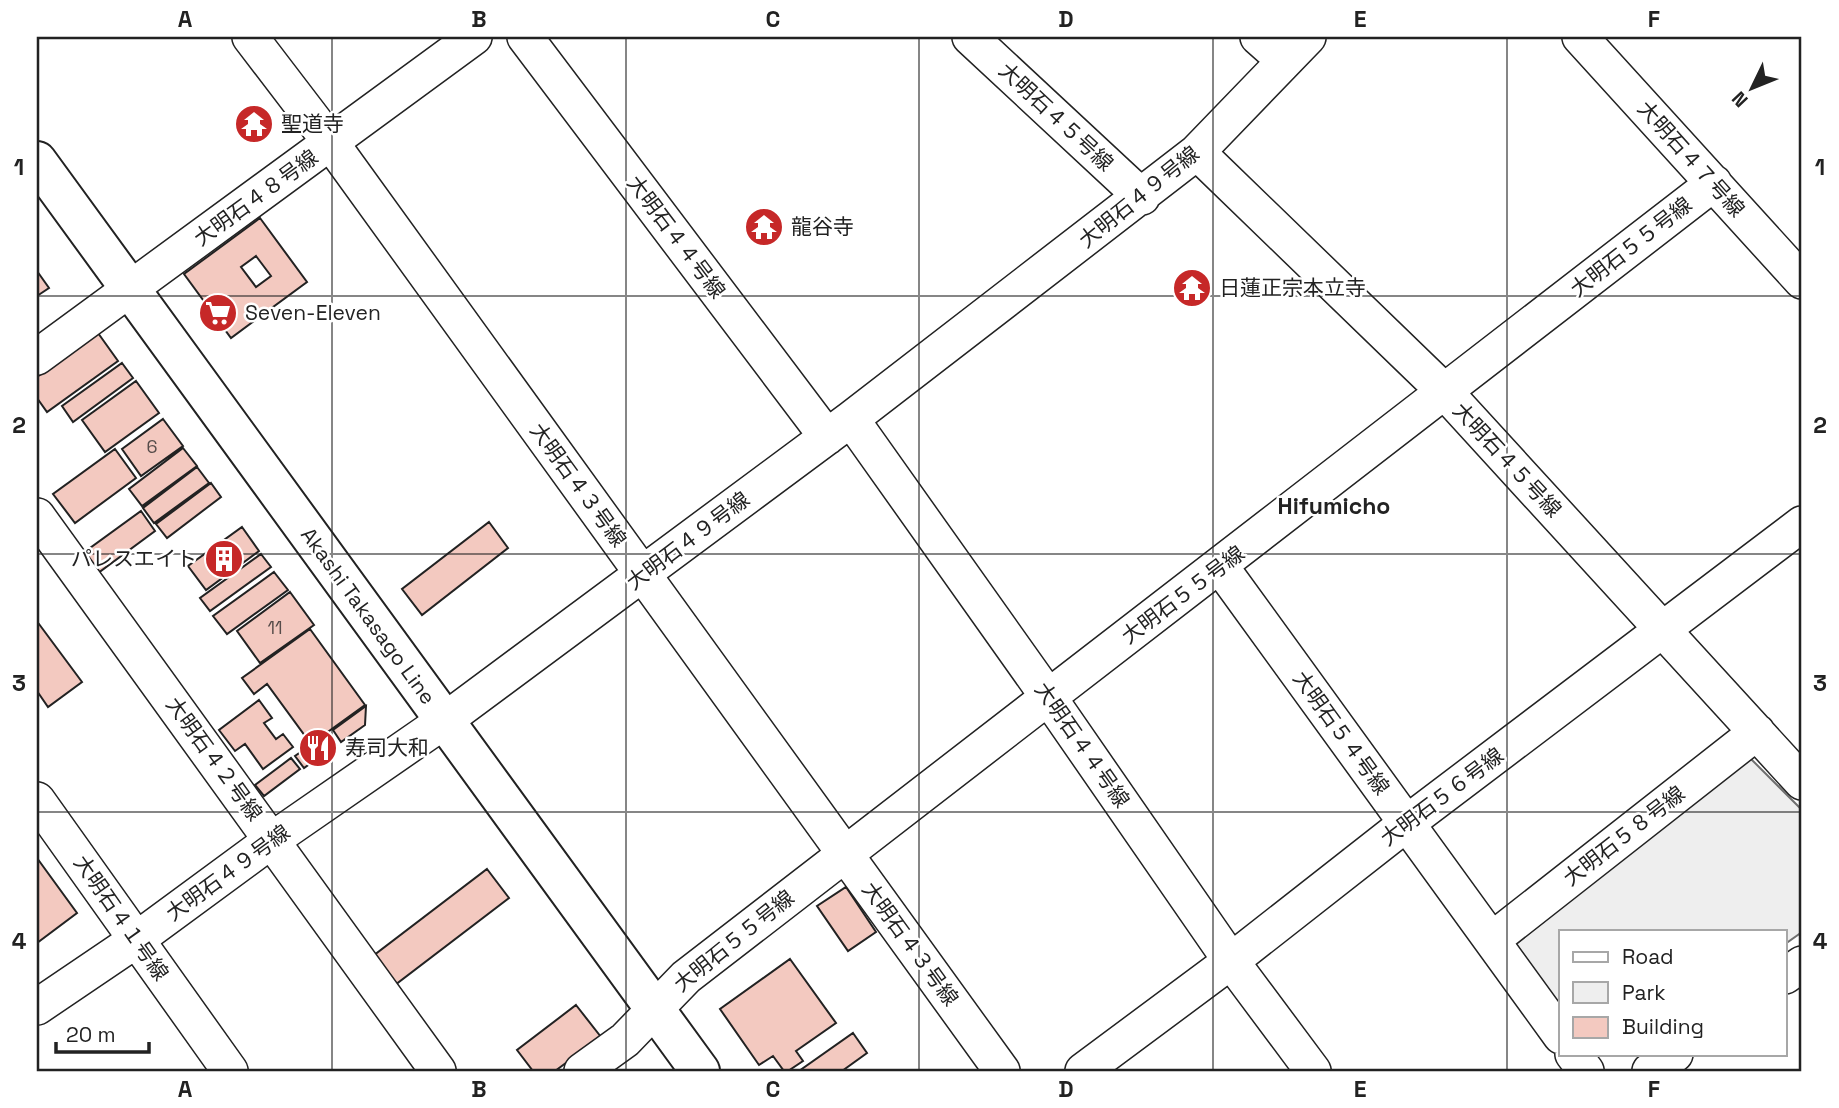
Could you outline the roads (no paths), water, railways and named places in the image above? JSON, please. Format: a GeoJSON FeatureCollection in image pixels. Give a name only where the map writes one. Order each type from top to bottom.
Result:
{"type":"FeatureCollection","features":[{"type":"Feature","properties":{"kind":"main road","name":"Akashi Takasago Line"},"geometry":{"type":"LineString","coordinates":[[37,160],[700,1071]]}},
{"type":"Feature","properties":{"kind":"street","name":"大明石４３号線"},"geometry":{"type":"LineString","coordinates":[[250,37],[331,143],[1002,1071]]}},
{"type":"Feature","properties":{"kind":"street","name":"大明石４８号線"},"geometry":{"type":"LineString","coordinates":[[37,357],[474,37]]}},
{"type":"Feature","properties":{"kind":"street","name":"大明石４４号線"},"geometry":{"type":"LineString","coordinates":[[525,37],[839,428],[1049,698],[1231,961],[1313,1071]]}},
{"type":"Feature","properties":{"kind":"street","name":"大明石４５号線"},"geometry":{"type":"LineString","coordinates":[[970,37],[1142,197]]}},
{"type":"Feature","properties":{"kind":"street"},"geometry":{"type":"LineString","coordinates":[[1258,37],[1296,48]]}},
{"type":"Feature","properties":{"kind":"street","name":"大明石４７号線"},"geometry":{"type":"LineString","coordinates":[[1580,37],[1802,281]]}},
{"type":"Feature","properties":{"kind":"street","name":"大明石４９号線"},"geometry":{"type":"LineString","coordinates":[[37,1007],[136,940],[272,840],[444,721],[839,428],[1197,152],[1296,48]]}},
{"type":"Feature","properties":{"kind":"street","name":"大明石４５号線"},"geometry":{"type":"LineString","coordinates":[[1197,152],[1445,392],[1802,782]]}},
{"type":"Feature","properties":{"kind":"street","name":"大明石５５号線"},"geometry":{"type":"LineString","coordinates":[[582,1071],[625,1040],[686,977],[1713,183]]}},
{"type":"Feature","properties":{"kind":"street","name":"大明石４２号線"},"geometry":{"type":"LineString","coordinates":[[37,516],[438,1071]]}},
{"type":"Feature","properties":{"kind":"street","name":"大明石５６号線"},"geometry":{"type":"LineString","coordinates":[[1083,1071],[1802,524]]}},
{"type":"Feature","properties":{"kind":"street","name":"大明石５４号線"},"geometry":{"type":"LineString","coordinates":[[1220,566],[1559,1033]]}},
{"type":"Feature","properties":{"kind":"street","name":"大明石５８号線"},"geometry":{"type":"LineString","coordinates":[[1492,940],[1757,732]]}},
{"type":"Feature","properties":{"kind":"street","name":"大明石４１号線"},"geometry":{"type":"LineString","coordinates":[[37,800],[230,1071]]}},
{"type":"Feature","properties":{"kind":"street"},"geometry":{"type":"LineString","coordinates":[[1786,975],[1802,964]]}},
{"type":"Feature","properties":{"kind":"street"},"geometry":{"type":"LineString","coordinates":[[1575,1056],[1586,1071]]}},
{"type":"Feature","properties":{"kind":"street"},"geometry":{"type":"LineString","coordinates":[[1650,1071],[1672,1056]]}},
{"type":"Feature","properties":{"kind":"place","name":"聖道寺"},"geometry":{"type":"Point","coordinates":[254,124]}},
{"type":"Feature","properties":{"kind":"place","name":"龍谷寺"},"geometry":{"type":"Point","coordinates":[764,227]}},
{"type":"Feature","properties":{"kind":"place","name":"日蓮正宗本立寺"},"geometry":{"type":"Point","coordinates":[1192,288]}},
{"type":"Feature","properties":{"kind":"place","name":"Seven-Eleven"},"geometry":{"type":"Point","coordinates":[218,313]}},
{"type":"Feature","properties":{"kind":"place","name":"パレスエイト"},"geometry":{"type":"Point","coordinates":[224,559]}},
{"type":"Feature","properties":{"kind":"place","name":"寿司大和"},"geometry":{"type":"Point","coordinates":[318,748]}},
{"type":"Feature","properties":{"kind":"district","name":"Hifumicho"},"geometry":{"type":"Point","coordinates":[1334,506]}}]}
